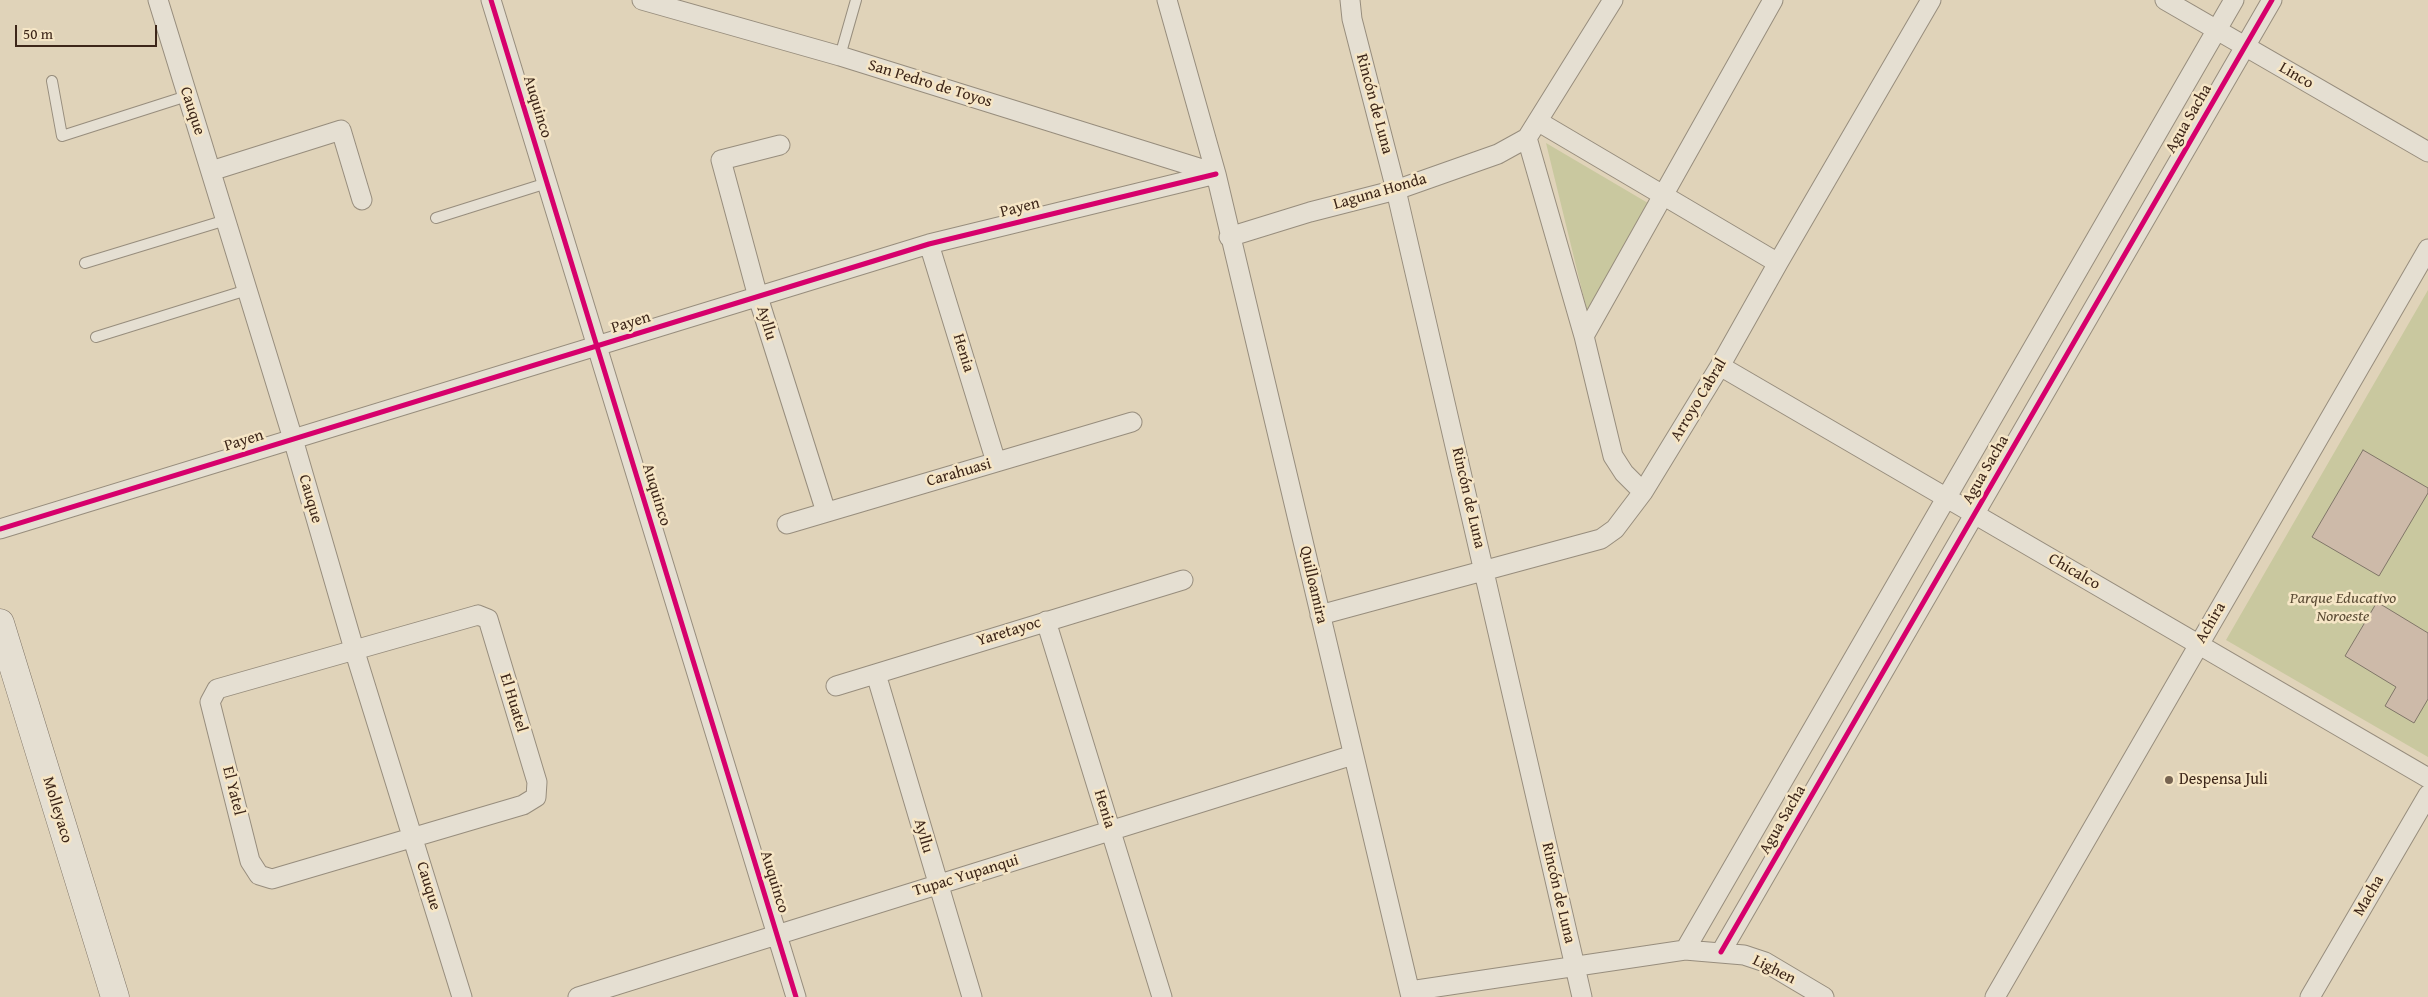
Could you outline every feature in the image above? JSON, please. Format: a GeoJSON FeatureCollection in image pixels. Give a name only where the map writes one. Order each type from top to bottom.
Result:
{"type":"FeatureCollection","features":[{"type":"Feature","properties":{"kind":"main road","name":"Molleyaco"},"geometry":{"type":"LineString","coordinates":[[0,623],[115,997]]}},
{"type":"Feature","properties":{"kind":"street","name":"Cauque"},"geometry":{"type":"LineString","coordinates":[[158,0],[293,439],[354,649],[462,997]]}},
{"type":"Feature","properties":{"kind":"street","name":"Auquinco"},"geometry":{"type":"LineString","coordinates":[[491,0],[796,997]]}},
{"type":"Feature","properties":{"kind":"street","name":"San Pedro de Toyos"},"geometry":{"type":"LineString","coordinates":[[642,0],[664,3],[840,56],[1216,174]]}},
{"type":"Feature","properties":{"kind":"street","name":"Quilloamira"},"geometry":{"type":"LineString","coordinates":[[1167,0],[1216,174],[1229,237],[1410,994]]}},
{"type":"Feature","properties":{"kind":"street","name":"Rincón de Luna"},"geometry":{"type":"LineString","coordinates":[[1350,0],[1352,19],[1396,190],[1582,997]]}},
{"type":"Feature","properties":{"kind":"street"},"geometry":{"type":"LineString","coordinates":[[1613,0],[1539,122],[1527,138],[1584,336],[1613,456],[1624,473],[1643,492]]}},
{"type":"Feature","properties":{"kind":"street"},"geometry":{"type":"LineString","coordinates":[[1584,336],[1772,0]]}},
{"type":"Feature","properties":{"kind":"street","name":"Arroyo Cabral"},"geometry":{"type":"LineString","coordinates":[[1320,615],[1601,538],[1615,529],[1624,520],[1720,366],[1931,0]]}},
{"type":"Feature","properties":{"kind":"street","name":"Linco"},"geometry":{"type":"LineString","coordinates":[[2165,0],[2428,152]]}},
{"type":"Feature","properties":{"kind":"street","name":"Agua Sacha"},"geometry":{"type":"LineString","coordinates":[[1685,950],[2234,0]]}},
{"type":"Feature","properties":{"kind":"street","name":"Agua Sacha"},"geometry":{"type":"LineString","coordinates":[[1721,952],[2272,0]]}},
{"type":"Feature","properties":{"kind":"street"},"geometry":{"type":"LineString","coordinates":[[1539,122],[1778,263]]}},
{"type":"Feature","properties":{"kind":"street"},"geometry":{"type":"LineString","coordinates":[[211,170],[341,130],[362,200]]}},
{"type":"Feature","properties":{"kind":"street","name":"Laguna Honda"},"geometry":{"type":"LineString","coordinates":[[1229,237],[1310,212],[1396,190],[1498,154],[1527,138]]}},
{"type":"Feature","properties":{"kind":"street","name":"Ayllu"},"geometry":{"type":"LineString","coordinates":[[780,145],[721,160],[758,296],[826,512]]}},
{"type":"Feature","properties":{"kind":"street","name":"Payen"},"geometry":{"type":"LineString","coordinates":[[0,529],[929,244],[1216,174]]}},
{"type":"Feature","properties":{"kind":"street","name":"Henia"},"geometry":{"type":"LineString","coordinates":[[929,244],[996,462]]}},
{"type":"Feature","properties":{"kind":"street","name":"Achira"},"geometry":{"type":"LineString","coordinates":[[1995,997],[2428,249]]}},
{"type":"Feature","properties":{"kind":"street","name":"Chicalco"},"geometry":{"type":"LineString","coordinates":[[1720,366],[2428,778]]}},
{"type":"Feature","properties":{"kind":"street","name":"Carahuasi"},"geometry":{"type":"LineString","coordinates":[[787,524],[1132,422]]}},
{"type":"Feature","properties":{"kind":"street","name":"Yaretayoc"},"geometry":{"type":"LineString","coordinates":[[836,686],[1183,580]]}},
{"type":"Feature","properties":{"kind":"street","name":"El Huatel"},"geometry":{"type":"LineString","coordinates":[[354,649],[478,614],[488,619],[537,782],[536,797],[523,805],[414,838]]}},
{"type":"Feature","properties":{"kind":"street","name":"Henia"},"geometry":{"type":"LineString","coordinates":[[1046,621],[1162,997]]}},
{"type":"Feature","properties":{"kind":"street","name":"El Yatel"},"geometry":{"type":"LineString","coordinates":[[354,649],[217,689],[210,702],[250,862],[259,874],[272,879],[414,838]]}},
{"type":"Feature","properties":{"kind":"street","name":"Ayllu"},"geometry":{"type":"LineString","coordinates":[[876,674],[937,885],[972,997]]}},
{"type":"Feature","properties":{"kind":"street","name":"Tupac Yupanqui"},"geometry":{"type":"LineString","coordinates":[[578,997],[1353,755]]}},
{"type":"Feature","properties":{"kind":"street","name":"Macha"},"geometry":{"type":"LineString","coordinates":[[2310,997],[2428,795]]}},
{"type":"Feature","properties":{"kind":"street"},"geometry":{"type":"LineString","coordinates":[[1410,994],[1685,950],[1721,952]]}},
{"type":"Feature","properties":{"kind":"street","name":"Lighen"},"geometry":{"type":"LineString","coordinates":[[1721,952],[1744,955],[1765,962],[1824,997]]}},
{"type":"Feature","properties":{"kind":"lane"},"geometry":{"type":"LineString","coordinates":[[840,56],[856,0]]}},
{"type":"Feature","properties":{"kind":"lane"},"geometry":{"type":"LineString","coordinates":[[52,81],[62,136],[187,96]]}},
{"type":"Feature","properties":{"kind":"lane"},"geometry":{"type":"LineString","coordinates":[[436,218],[547,183]]}},
{"type":"Feature","properties":{"kind":"lane"},"geometry":{"type":"LineString","coordinates":[[85,263],[226,220]]}},
{"type":"Feature","properties":{"kind":"lane"},"geometry":{"type":"LineString","coordinates":[[96,337],[248,290]]}},
{"type":"Feature","properties":{"kind":"green space"},"geometry":{"type":"Polygon","coordinates":[[[1546,143],[1653,206],[1588,315],[1546,143]]]}},
{"type":"Feature","properties":{"kind":"green space","name":"Parque Educativo Noroeste"},"geometry":{"type":"Polygon","coordinates":[[[2428,290],[2428,757],[2226,640],[2428,290]]]}},
{"type":"Feature","properties":{"kind":"building"},"geometry":{"type":"Polygon","coordinates":[[[2363,450],[2428,488],[2428,493],[2379,576],[2312,537],[2363,450]]]}},
{"type":"Feature","properties":{"kind":"building"},"geometry":{"type":"Polygon","coordinates":[[[2377,602],[2428,633],[2428,699],[2414,723],[2385,706],[2396,687],[2345,656],[2377,602]]]}},
{"type":"Feature","properties":{"kind":"cycle path"},"geometry":{"type":"LineString","coordinates":[[491,0],[796,997]]}},
{"type":"Feature","properties":{"kind":"cycle path"},"geometry":{"type":"LineString","coordinates":[[1721,952],[2272,0]]}},
{"type":"Feature","properties":{"kind":"cycle path"},"geometry":{"type":"LineString","coordinates":[[0,529],[929,244],[1216,174]]}},
{"type":"Feature","properties":{"kind":"place","name":"Despensa Juli"},"geometry":{"type":"Point","coordinates":[2169,780]}}]}
